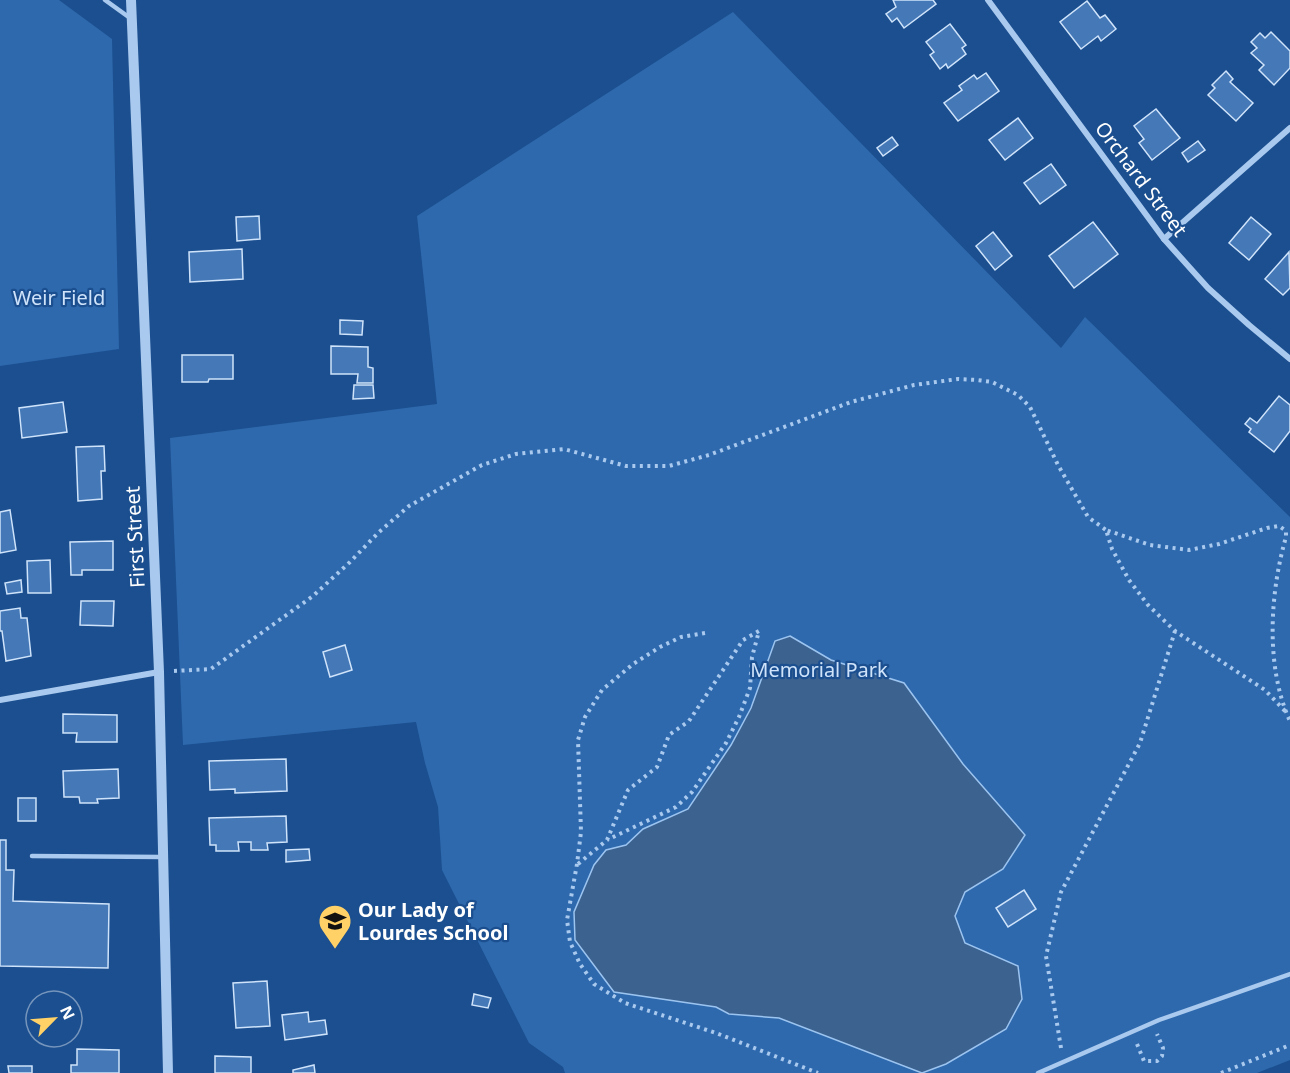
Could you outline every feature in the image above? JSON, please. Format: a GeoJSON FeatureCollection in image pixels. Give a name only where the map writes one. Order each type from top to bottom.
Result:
{"type":"FeatureCollection","features":[{"type":"Feature","properties":{"kind":"street","name":"First Street"},"geometry":{"type":"LineString","coordinates":[[131,0],[159,672],[168,1073]]}},
{"type":"Feature","properties":{"kind":"street","name":"Orchard Street"},"geometry":{"type":"LineString","coordinates":[[988,0],[1164,239],[1208,288],[1290,359]]}},
{"type":"Feature","properties":{"kind":"street"},"geometry":{"type":"LineString","coordinates":[[1164,239],[1290,128]]}},
{"type":"Feature","properties":{"kind":"street"},"geometry":{"type":"LineString","coordinates":[[0,700],[159,672]]}},
{"type":"Feature","properties":{"kind":"lane"},"geometry":{"type":"LineString","coordinates":[[105,0],[132,20]]}},
{"type":"Feature","properties":{"kind":"lane"},"geometry":{"type":"LineString","coordinates":[[32,856],[162,857]]}},
{"type":"Feature","properties":{"kind":"lane"},"geometry":{"type":"LineString","coordinates":[[1038,1073],[1131,1031],[1220,997],[1290,974]]}},
{"type":"Feature","properties":{"kind":"path"},"geometry":{"type":"LineString","coordinates":[[159,672],[211,669],[313,596],[409,506],[482,465],[516,454],[564,449],[626,466],[669,466],[709,455],[851,402],[914,385],[958,379],[992,382],[1018,395],[1030,407],[1058,465],[1088,518],[1106,530],[1150,545],[1189,550],[1219,544],[1267,528],[1279,526],[1286,531],[1274,591],[1273,633],[1276,671],[1290,721]]}},
{"type":"Feature","properties":{"kind":"path"},"geometry":{"type":"LineString","coordinates":[[1106,530],[1112,549],[1129,580],[1148,605],[1175,631],[1265,690],[1286,711]]}},
{"type":"Feature","properties":{"kind":"path"},"geometry":{"type":"LineString","coordinates":[[578,864],[607,840],[676,807],[692,792],[726,743],[739,717],[750,688],[752,657],[759,631],[743,640],[689,721],[669,735],[657,767],[628,790],[607,840]]}},
{"type":"Feature","properties":{"kind":"path"},"geometry":{"type":"LineString","coordinates":[[1063,1061],[1046,956],[1061,892],[1140,743],[1175,631]]}},
{"type":"Feature","properties":{"kind":"path"},"geometry":{"type":"LineString","coordinates":[[705,633],[681,637],[633,664],[602,690],[585,717],[578,740],[580,832],[578,864],[567,920],[570,942],[579,964],[594,984],[626,1003],[716,1033],[818,1073]]}},
{"type":"Feature","properties":{"kind":"path"},"geometry":{"type":"LineString","coordinates":[[1131,1031],[1144,1061],[1157,1061],[1162,1056],[1163,1048],[1152,1023]]}},
{"type":"Feature","properties":{"kind":"path"},"geometry":{"type":"LineString","coordinates":[[1221,1073],[1290,1045]]}},
{"type":"Feature","properties":{"kind":"green space","name":"Weir Field"},"geometry":{"type":"Polygon","coordinates":[[[0,0],[59,0],[112,39],[119,349],[0,366],[0,0]]]}},
{"type":"Feature","properties":{"kind":"green space","name":"Memorial Park"},"geometry":{"type":"Polygon","coordinates":[[[733,12],[1061,348],[1085,317],[1290,517],[1290,1060],[1257,1073],[565,1073],[563,1067],[529,1043],[442,870],[438,807],[416,722],[183,745],[170,438],[437,404],[417,216],[733,12]]]}},
{"type":"Feature","properties":{"kind":"shaded area"},"geometry":{"type":"Polygon","coordinates":[[[790,636],[831,660],[904,683],[963,764],[1025,835],[1003,869],[965,892],[955,916],[965,943],[1018,966],[1022,999],[1006,1029],[946,1064],[922,1073],[779,1018],[729,1014],[716,1007],[614,992],[575,940],[574,912],[594,865],[606,850],[626,845],[643,829],[688,809],[731,745],[751,708],[775,641],[790,636]]]}},
{"type":"Feature","properties":{"kind":"building"},"geometry":{"type":"Polygon","coordinates":[[[893,0],[933,0],[936,4],[904,28],[897,18],[892,22],[886,14],[896,7],[893,0]]]}},
{"type":"Feature","properties":{"kind":"building"},"geometry":{"type":"Polygon","coordinates":[[[1087,1],[1100,18],[1105,15],[1116,29],[1101,41],[1098,36],[1081,49],[1060,22],[1087,1]]]}},
{"type":"Feature","properties":{"kind":"building"},"geometry":{"type":"Polygon","coordinates":[[[950,24],[966,45],[962,48],[966,54],[948,68],[946,64],[940,69],[930,55],[934,52],[926,42],[950,24]]]}},
{"type":"Feature","properties":{"kind":"building"},"geometry":{"type":"Polygon","coordinates":[[[1271,32],[1290,51],[1290,68],[1274,85],[1259,70],[1264,65],[1251,53],[1257,48],[1251,42],[1260,33],[1265,38],[1271,32]]]}},
{"type":"Feature","properties":{"kind":"building"},"geometry":{"type":"Polygon","coordinates":[[[1226,71],[1233,79],[1230,82],[1253,103],[1236,121],[1208,95],[1215,88],[1212,85],[1226,71]]]}},
{"type":"Feature","properties":{"kind":"building"},"geometry":{"type":"Polygon","coordinates":[[[986,73],[999,91],[958,121],[944,103],[962,90],[959,86],[974,75],[977,79],[986,73]]]}},
{"type":"Feature","properties":{"kind":"building"},"geometry":{"type":"Polygon","coordinates":[[[1156,109],[1180,138],[1152,160],[1139,143],[1144,139],[1134,126],[1156,109]]]}},
{"type":"Feature","properties":{"kind":"building"},"geometry":{"type":"Polygon","coordinates":[[[1018,118],[1033,138],[1005,160],[989,140],[1018,118]]]}},
{"type":"Feature","properties":{"kind":"building"},"geometry":{"type":"Polygon","coordinates":[[[892,137],[898,145],[883,156],[877,148],[892,137]]]}},
{"type":"Feature","properties":{"kind":"building"},"geometry":{"type":"Polygon","coordinates":[[[1198,141],[1205,150],[1188,162],[1182,153],[1198,141]]]}},
{"type":"Feature","properties":{"kind":"building"},"geometry":{"type":"Polygon","coordinates":[[[1051,164],[1066,185],[1040,204],[1024,183],[1051,164]]]}},
{"type":"Feature","properties":{"kind":"building"},"geometry":{"type":"Polygon","coordinates":[[[259,216],[260,239],[237,241],[236,217],[259,216]]]}},
{"type":"Feature","properties":{"kind":"building"},"geometry":{"type":"Polygon","coordinates":[[[1251,217],[1271,234],[1249,260],[1229,243],[1251,217]]]}},
{"type":"Feature","properties":{"kind":"building"},"geometry":{"type":"Polygon","coordinates":[[[1093,222],[1118,254],[1074,288],[1049,256],[1093,222]]]}},
{"type":"Feature","properties":{"kind":"building"},"geometry":{"type":"Polygon","coordinates":[[[993,232],[1012,256],[995,270],[976,246],[993,232]]]}},
{"type":"Feature","properties":{"kind":"building"},"geometry":{"type":"Polygon","coordinates":[[[242,249],[243,279],[190,282],[189,252],[242,249]]]}},
{"type":"Feature","properties":{"kind":"building"},"geometry":{"type":"Polygon","coordinates":[[[1289,252],[1290,288],[1283,295],[1265,279],[1289,252]]]}},
{"type":"Feature","properties":{"kind":"building"},"geometry":{"type":"Polygon","coordinates":[[[340,320],[363,321],[362,335],[340,334],[340,320]]]}},
{"type":"Feature","properties":{"kind":"building"},"geometry":{"type":"Polygon","coordinates":[[[331,346],[368,347],[368,367],[373,368],[373,383],[357,383],[358,374],[331,374],[331,346]]]}},
{"type":"Feature","properties":{"kind":"building"},"geometry":{"type":"Polygon","coordinates":[[[182,355],[233,355],[233,379],[182,382],[182,355]]]}},
{"type":"Feature","properties":{"kind":"building"},"geometry":{"type":"Polygon","coordinates":[[[354,385],[373,385],[374,398],[353,399],[354,385]]]}},
{"type":"Feature","properties":{"kind":"building"},"geometry":{"type":"Polygon","coordinates":[[[1279,396],[1290,405],[1290,431],[1274,452],[1249,432],[1251,429],[1245,424],[1250,418],[1257,423],[1279,396]]]}},
{"type":"Feature","properties":{"kind":"building"},"geometry":{"type":"Polygon","coordinates":[[[63,402],[67,432],[22,438],[19,408],[63,402]]]}},
{"type":"Feature","properties":{"kind":"building"},"geometry":{"type":"Polygon","coordinates":[[[104,446],[105,471],[101,471],[102,499],[78,501],[76,447],[104,446]]]}},
{"type":"Feature","properties":{"kind":"building"},"geometry":{"type":"Polygon","coordinates":[[[10,510],[16,550],[0,553],[0,512],[10,510]]]}},
{"type":"Feature","properties":{"kind":"building"},"geometry":{"type":"Polygon","coordinates":[[[113,541],[113,570],[82,570],[82,575],[71,575],[70,542],[113,541]]]}},
{"type":"Feature","properties":{"kind":"building"},"geometry":{"type":"Polygon","coordinates":[[[50,560],[51,593],[28,593],[27,561],[50,560]]]}},
{"type":"Feature","properties":{"kind":"building"},"geometry":{"type":"Polygon","coordinates":[[[21,580],[22,592],[7,594],[5,583],[21,580]]]}},
{"type":"Feature","properties":{"kind":"building"},"geometry":{"type":"Polygon","coordinates":[[[81,601],[114,601],[113,626],[80,625],[81,601]]]}},
{"type":"Feature","properties":{"kind":"building"},"geometry":{"type":"Polygon","coordinates":[[[20,608],[21,618],[27,618],[31,656],[6,661],[2,631],[0,631],[0,611],[20,608]]]}},
{"type":"Feature","properties":{"kind":"building"},"geometry":{"type":"Polygon","coordinates":[[[345,645],[352,670],[330,677],[323,652],[345,645]]]}},
{"type":"Feature","properties":{"kind":"building"},"geometry":{"type":"Polygon","coordinates":[[[63,714],[117,715],[117,742],[76,742],[77,733],[63,733],[63,714]]]}},
{"type":"Feature","properties":{"kind":"building"},"geometry":{"type":"Polygon","coordinates":[[[286,759],[287,791],[235,793],[235,789],[210,790],[209,761],[286,759]]]}},
{"type":"Feature","properties":{"kind":"building"},"geometry":{"type":"Polygon","coordinates":[[[118,769],[119,798],[97,799],[98,803],[80,803],[79,797],[64,797],[63,771],[118,769]]]}},
{"type":"Feature","properties":{"kind":"building"},"geometry":{"type":"Polygon","coordinates":[[[18,798],[36,798],[36,821],[18,821],[18,798]]]}},
{"type":"Feature","properties":{"kind":"building"},"geometry":{"type":"Polygon","coordinates":[[[286,816],[287,842],[267,843],[268,850],[251,850],[251,842],[238,842],[239,851],[216,851],[216,845],[210,845],[209,818],[286,816]]]}},
{"type":"Feature","properties":{"kind":"building"},"geometry":{"type":"Polygon","coordinates":[[[0,840],[6,840],[6,870],[14,870],[13,901],[109,904],[108,968],[0,966],[0,840]]]}},
{"type":"Feature","properties":{"kind":"building"},"geometry":{"type":"Polygon","coordinates":[[[309,849],[310,860],[286,862],[286,850],[309,849]]]}},
{"type":"Feature","properties":{"kind":"building"},"geometry":{"type":"Polygon","coordinates":[[[1024,890],[1036,909],[1008,927],[996,908],[1024,890]]]}},
{"type":"Feature","properties":{"kind":"building"},"geometry":{"type":"Polygon","coordinates":[[[267,981],[270,1026],[236,1028],[233,983],[267,981]]]}},
{"type":"Feature","properties":{"kind":"building"},"geometry":{"type":"Polygon","coordinates":[[[474,994],[491,998],[488,1008],[472,1005],[474,994]]]}},
{"type":"Feature","properties":{"kind":"building"},"geometry":{"type":"Polygon","coordinates":[[[308,1012],[309,1022],[325,1020],[327,1034],[285,1040],[282,1015],[308,1012]]]}},
{"type":"Feature","properties":{"kind":"building"},"geometry":{"type":"Polygon","coordinates":[[[77,1049],[119,1050],[119,1073],[71,1073],[71,1065],[77,1065],[77,1049]]]}},
{"type":"Feature","properties":{"kind":"building"},"geometry":{"type":"Polygon","coordinates":[[[215,1056],[251,1057],[251,1073],[215,1073],[215,1056]]]}},
{"type":"Feature","properties":{"kind":"building"},"geometry":{"type":"Polygon","coordinates":[[[314,1065],[315,1073],[293,1073],[293,1070],[314,1065]]]}},
{"type":"Feature","properties":{"kind":"building"},"geometry":{"type":"Polygon","coordinates":[[[8,1066],[32,1066],[32,1073],[9,1073],[8,1066]]]}},
{"type":"Feature","properties":{"kind":"place","name":"Our Lady of Lourdes School"},"geometry":{"type":"Point","coordinates":[335,950]}}]}
